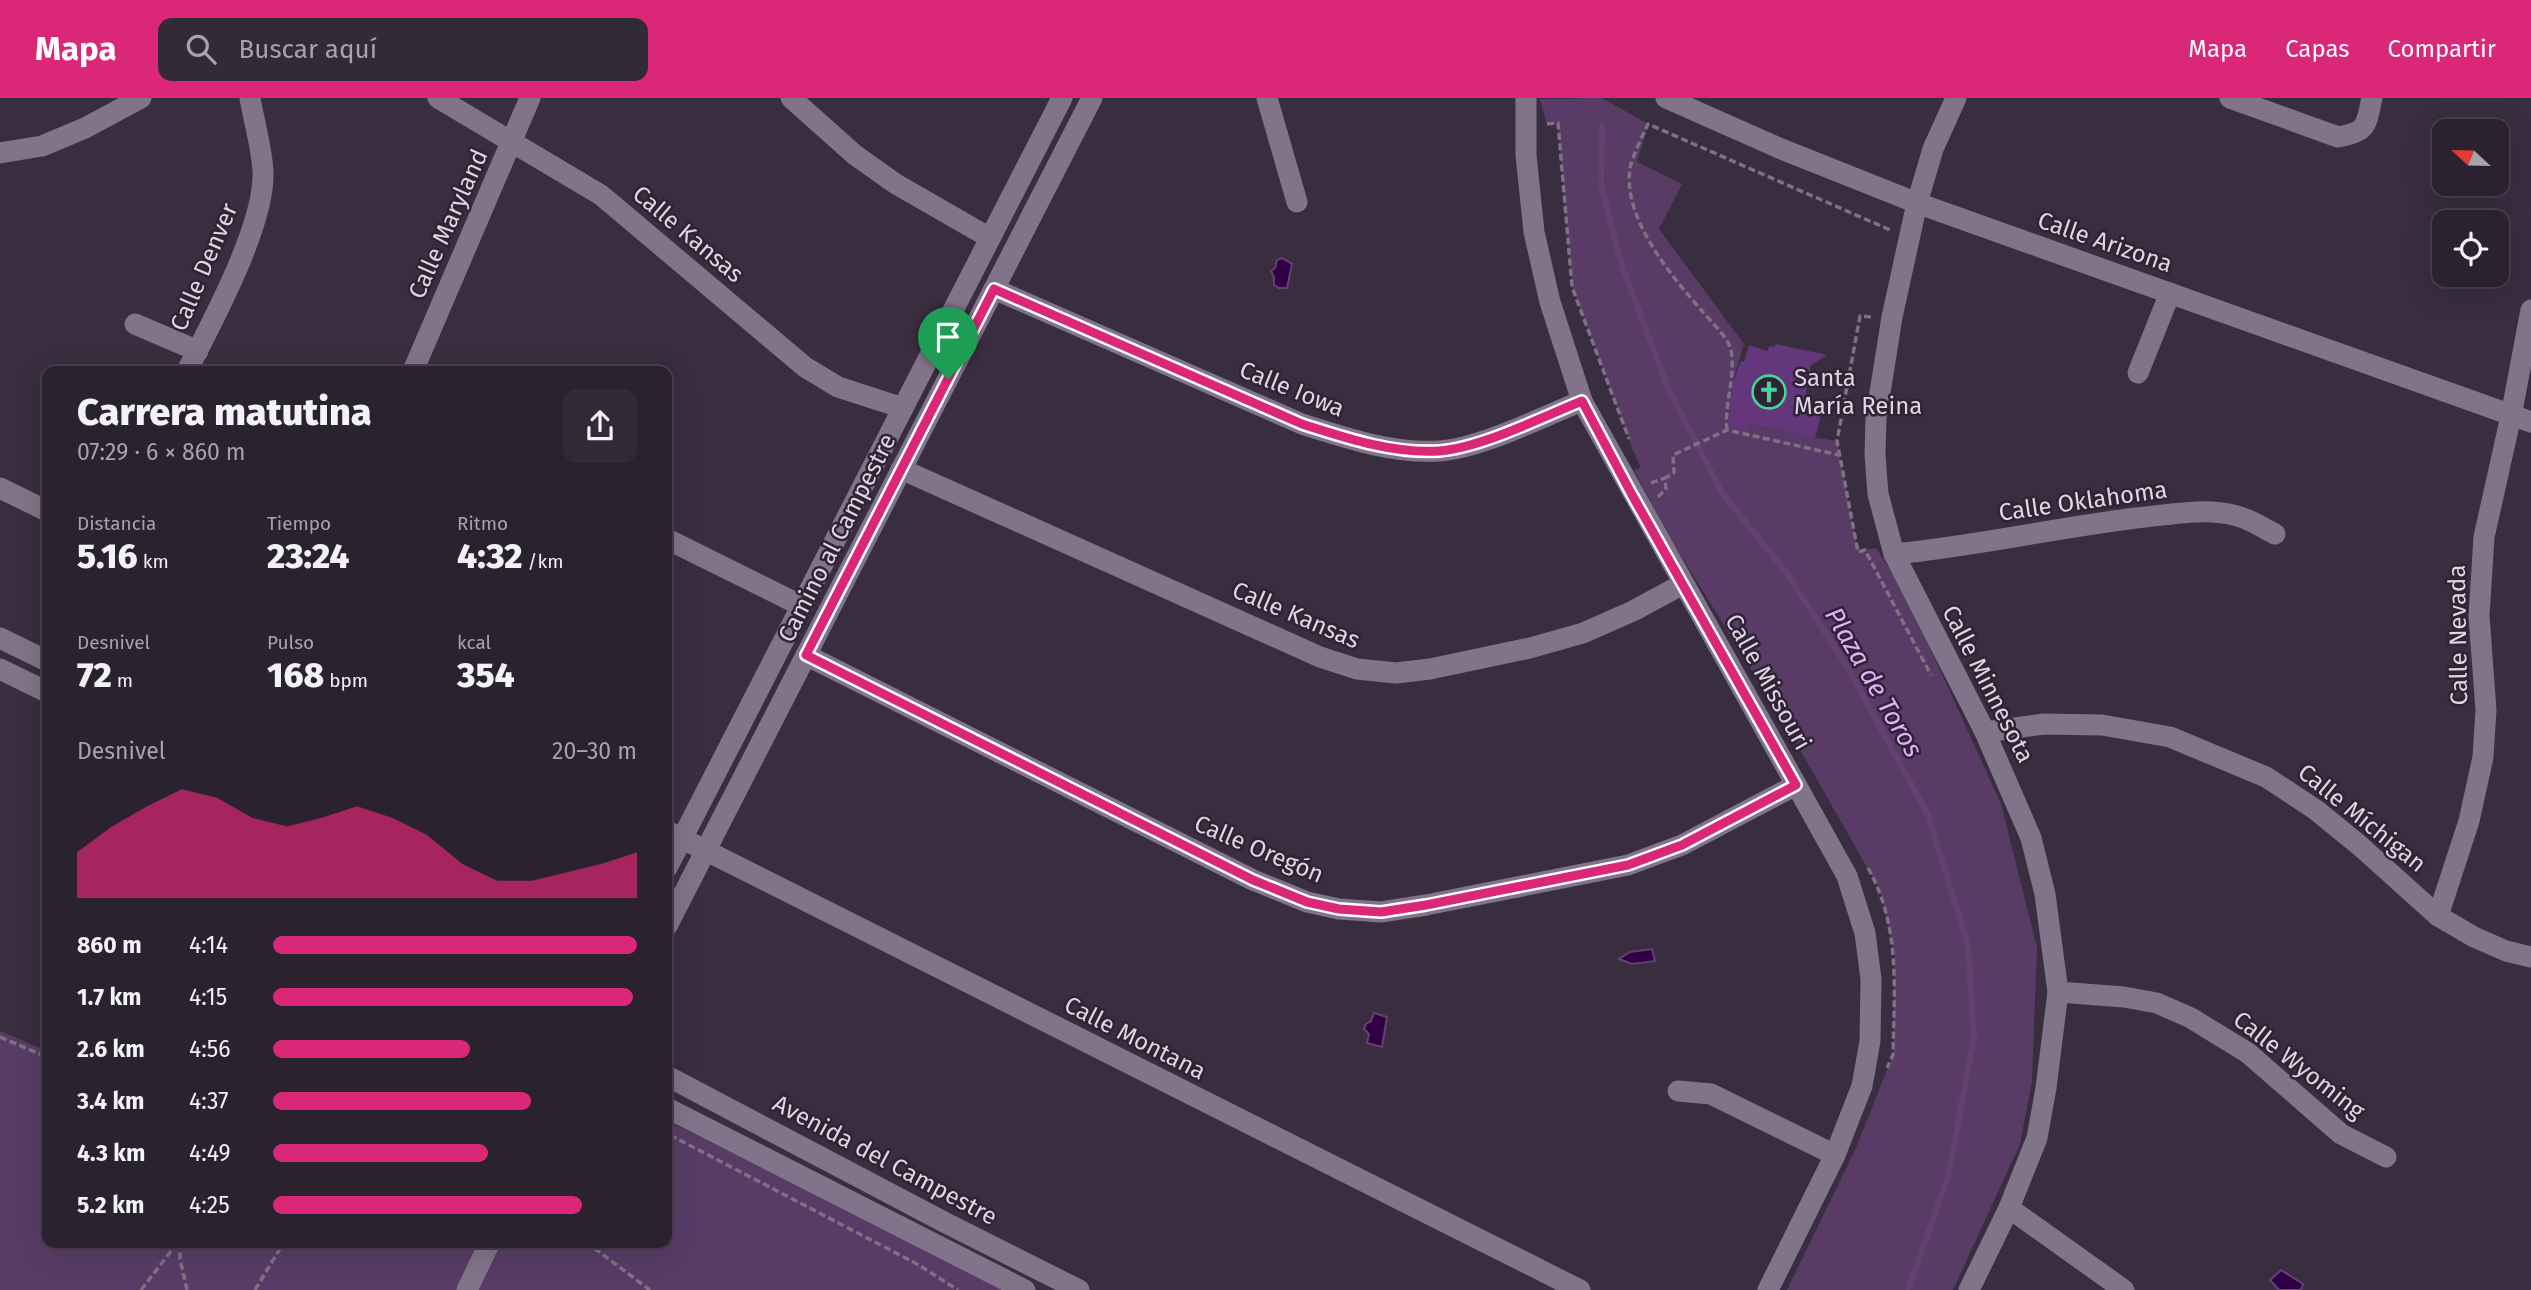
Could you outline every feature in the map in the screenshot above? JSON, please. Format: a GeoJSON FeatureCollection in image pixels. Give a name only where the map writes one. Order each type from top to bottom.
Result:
{"type":"FeatureCollection","features":[{"type":"Feature","properties":{"kind":"street"},"geometry":{"type":"LineString","coordinates":[[0,153],[41,146],[85,128],[141,98]]}},
{"type":"Feature","properties":{"kind":"street","name":"Calle Denver"},"geometry":{"type":"LineString","coordinates":[[190,366],[241,258],[258,209],[263,173],[250,98]]}},
{"type":"Feature","properties":{"kind":"street","name":"Calle Kansas"},"geometry":{"type":"LineString","coordinates":[[438,98],[601,195],[805,367],[838,387],[903,408]]}},
{"type":"Feature","properties":{"kind":"street","name":"Calle Maryland"},"geometry":{"type":"LineString","coordinates":[[415,366],[530,98]]}},
{"type":"Feature","properties":{"kind":"street"},"geometry":{"type":"LineString","coordinates":[[791,98],[855,155],[896,184],[990,237]]}},
{"type":"Feature","properties":{"kind":"street","name":"Camino al Campestre"},"geometry":{"type":"LineString","coordinates":[[674,835],[802,606],[1062,98]]}},
{"type":"Feature","properties":{"kind":"street","name":"Camino al Campestre"},"geometry":{"type":"LineString","coordinates":[[672,916],[1092,98]]}},
{"type":"Feature","properties":{"kind":"street"},"geometry":{"type":"LineString","coordinates":[[1267,98],[1297,202]]}},
{"type":"Feature","properties":{"kind":"street","name":"Calle Missouri"},"geometry":{"type":"LineString","coordinates":[[1526,98],[1526,155],[1534,232],[1550,302],[1582,401],[1847,876],[1865,933],[1871,979],[1870,1041],[1862,1086],[1835,1154],[1768,1290]]}},
{"type":"Feature","properties":{"kind":"street","name":"Calle Arizona"},"geometry":{"type":"LineString","coordinates":[[1666,98],[1779,148],[1917,203],[2521,419]]}},
{"type":"Feature","properties":{"kind":"street","name":"Calle Minnesota"},"geometry":{"type":"LineString","coordinates":[[1956,98],[1937,137],[1917,203],[1892,317],[1876,418],[1878,494],[1894,554],[1985,732],[2031,838],[2045,894],[2058,992],[2037,1138],[2008,1208],[1969,1290]]}},
{"type":"Feature","properties":{"kind":"street"},"geometry":{"type":"LineString","coordinates":[[2231,98],[2338,137],[2356,134],[2366,124],[2372,98]]}},
{"type":"Feature","properties":{"kind":"street","name":"Calle Iowa"},"geometry":{"type":"LineString","coordinates":[[994,289],[1302,424],[1352,440],[1412,451],[1441,451],[1471,445],[1582,401]]}},
{"type":"Feature","properties":{"kind":"street"},"geometry":{"type":"LineString","coordinates":[[2138,373],[2170,293]]}},
{"type":"Feature","properties":{"kind":"street","name":"Calle Nevada"},"geometry":{"type":"LineString","coordinates":[[2438,916],[2469,821],[2483,757],[2486,710],[2479,616],[2484,537],[2521,419],[2531,310]]}},
{"type":"Feature","properties":{"kind":"street"},"geometry":{"type":"LineString","coordinates":[[135,324],[198,351]]}},
{"type":"Feature","properties":{"kind":"street","name":"Calle Kansas"},"geometry":{"type":"LineString","coordinates":[[901,469],[1320,657],[1357,669],[1396,673],[1430,669],[1530,648],[1595,627],[1633,611],[1684,584]]}},
{"type":"Feature","properties":{"kind":"street"},"geometry":{"type":"LineString","coordinates":[[0,488],[42,509]]}},
{"type":"Feature","properties":{"kind":"street","name":"Calle Oklahoma"},"geometry":{"type":"LineString","coordinates":[[1894,554],[1941,549],[2090,524],[2208,512],[2237,516],[2276,534]]}},
{"type":"Feature","properties":{"kind":"street"},"geometry":{"type":"LineString","coordinates":[[672,541],[802,606]]}},
{"type":"Feature","properties":{"kind":"street"},"geometry":{"type":"LineString","coordinates":[[0,638],[42,659]]}},
{"type":"Feature","properties":{"kind":"street","name":"Calle Oregón"},"geometry":{"type":"LineString","coordinates":[[806,655],[1253,880],[1307,902],[1339,909],[1381,912],[1628,865],[1682,845],[1796,785]]}},
{"type":"Feature","properties":{"kind":"street"},"geometry":{"type":"LineString","coordinates":[[0,669],[42,690]]}},
{"type":"Feature","properties":{"kind":"street","name":"Calle Míchigan"},"geometry":{"type":"LineString","coordinates":[[1985,732],[2043,724],[2102,725],[2170,737],[2266,777],[2316,810],[2360,845],[2438,916],[2474,937],[2506,951],[2531,957]]}},
{"type":"Feature","properties":{"kind":"street","name":"Calle Montana"},"geometry":{"type":"LineString","coordinates":[[674,835],[1580,1290]]}},
{"type":"Feature","properties":{"kind":"street","name":"Calle Wyoming"},"geometry":{"type":"LineString","coordinates":[[2058,992],[2124,997],[2157,1003],[2191,1018],[2248,1052],[2341,1135],[2386,1157]]}},
{"type":"Feature","properties":{"kind":"street","name":"Avenida del Campestre"},"geometry":{"type":"LineString","coordinates":[[672,1079],[1079,1290]]}},
{"type":"Feature","properties":{"kind":"street"},"geometry":{"type":"LineString","coordinates":[[1678,1091],[1712,1094],[1835,1154]]}},
{"type":"Feature","properties":{"kind":"street","name":"Avenida del Campestre"},"geometry":{"type":"LineString","coordinates":[[672,1111],[1025,1290]]}},
{"type":"Feature","properties":{"kind":"street"},"geometry":{"type":"LineString","coordinates":[[2008,1208],[2124,1290]]}},
{"type":"Feature","properties":{"kind":"street"},"geometry":{"type":"LineString","coordinates":[[934,1245],[946,1223]]}},
{"type":"Feature","properties":{"kind":"street"},"geometry":{"type":"LineString","coordinates":[[467,1290],[487,1248]]}},
{"type":"Feature","properties":{"kind":"path"},"geometry":{"type":"LineString","coordinates":[[1547,125],[1558,123],[1572,287],[1632,448]]}},
{"type":"Feature","properties":{"kind":"path"},"geometry":{"type":"LineString","coordinates":[[1727,430],[1724,412],[1731,378],[1731,349],[1667,271],[1633,209],[1630,169],[1648,124],[1888,229],[1890,237]]}},
{"type":"Feature","properties":{"kind":"path"},"geometry":{"type":"LineString","coordinates":[[1879,317],[1860,316],[1837,441],[1839,454],[1858,552],[1865,550],[1937,686]]}},
{"type":"Feature","properties":{"kind":"path"},"geometry":{"type":"LineString","coordinates":[[1642,486],[1674,473],[1673,455],[1727,430],[1839,454]]}},
{"type":"Feature","properties":{"kind":"path"},"geometry":{"type":"LineString","coordinates":[[1651,503],[1666,489],[1665,478]]}},
{"type":"Feature","properties":{"kind":"path"},"geometry":{"type":"LineString","coordinates":[[1867,867],[1880,890],[1895,957],[1893,1055],[1884,1078]]}},
{"type":"Feature","properties":{"kind":"path"},"geometry":{"type":"LineString","coordinates":[[0,1037],[42,1055]]}},
{"type":"Feature","properties":{"kind":"path"},"geometry":{"type":"LineString","coordinates":[[672,1136],[917,1264],[958,1290]]}},
{"type":"Feature","properties":{"kind":"path"},"geometry":{"type":"LineString","coordinates":[[141,1290],[174,1248]]}},
{"type":"Feature","properties":{"kind":"path"},"geometry":{"type":"LineString","coordinates":[[179,1248],[187,1290]]}},
{"type":"Feature","properties":{"kind":"path"},"geometry":{"type":"LineString","coordinates":[[255,1290],[280,1248]]}},
{"type":"Feature","properties":{"kind":"path"},"geometry":{"type":"LineString","coordinates":[[594,1248],[650,1290]]}},
{"type":"Feature","properties":{"kind":"shaded area"},"geometry":{"type":"Polygon","coordinates":[[[1602,98],[1648,124],[1637,162],[1682,184],[1659,229],[1744,344],[1732,385],[1728,426],[1747,425],[1787,430],[1790,434],[1837,441],[1858,551],[1876,548],[1905,593],[2001,804],[2037,948],[2032,1081],[2020,1144],[1953,1290],[1787,1290],[1856,1148],[1893,1055],[1895,957],[1880,890],[1795,741],[1666,531],[1634,470],[1641,468],[1572,287],[1558,124],[1547,125],[1540,99],[1602,98]]]}},
{"type":"Feature","properties":{"kind":"shaded area"},"geometry":{"type":"Polygon","coordinates":[[[1282,258],[1292,264],[1287,288],[1274,285],[1271,271],[1277,260],[1282,258]]]}},
{"type":"Feature","properties":{"kind":"shaded area"},"geometry":{"type":"Polygon","coordinates":[[[1652,949],[1655,961],[1632,964],[1619,959],[1630,952],[1652,949]]]}},
{"type":"Feature","properties":{"kind":"shaded area"},"geometry":{"type":"Polygon","coordinates":[[[1374,1013],[1387,1017],[1382,1047],[1367,1043],[1369,1034],[1364,1029],[1374,1013]]]}},
{"type":"Feature","properties":{"kind":"shaded area"},"geometry":{"type":"Polygon","coordinates":[[[0,1031],[42,1049],[42,1248],[672,1248],[672,1123],[1012,1290],[0,1290],[0,1031]]]}},
{"type":"Feature","properties":{"kind":"shaded area"},"geometry":{"type":"Polygon","coordinates":[[[2281,1270],[2303,1284],[2301,1290],[2279,1290],[2270,1280],[2281,1270]]]}},
{"type":"Feature","properties":{"kind":"building","name":"Santa María Reina"},"geometry":{"type":"Polygon","coordinates":[[[1776,344],[1827,355],[1811,365],[1805,399],[1824,403],[1815,438],[1790,434],[1787,430],[1747,425],[1746,431],[1728,426],[1732,385],[1749,345],[1767,351],[1769,346],[1774,347],[1776,344]]]}},
{"type":"Feature","properties":{"kind":"waterway","name":"Plaza de Toros"},"geometry":{"type":"LineString","coordinates":[[1602,125],[1601,185],[1622,266],[1668,388],[1722,493],[1786,572],[1845,663],[1928,815],[1968,945],[1974,1038],[1948,1177],[1908,1290]]}},
{"type":"Feature","properties":{"kind":"place","name":"Santa María Reina"},"geometry":{"type":"Point","coordinates":[1769,392]}},
{"type":"Feature","properties":{"kind":"route"},"geometry":{"type":"LineString","coordinates":[[994,289],[1302,424],[1352,440],[1412,451],[1441,451],[1471,445],[1582,401],[1796,785],[1682,845],[1628,865],[1426,905],[1381,912],[1339,909],[1307,902],[1253,880],[806,655],[948,379],[994,289]]}}]}
